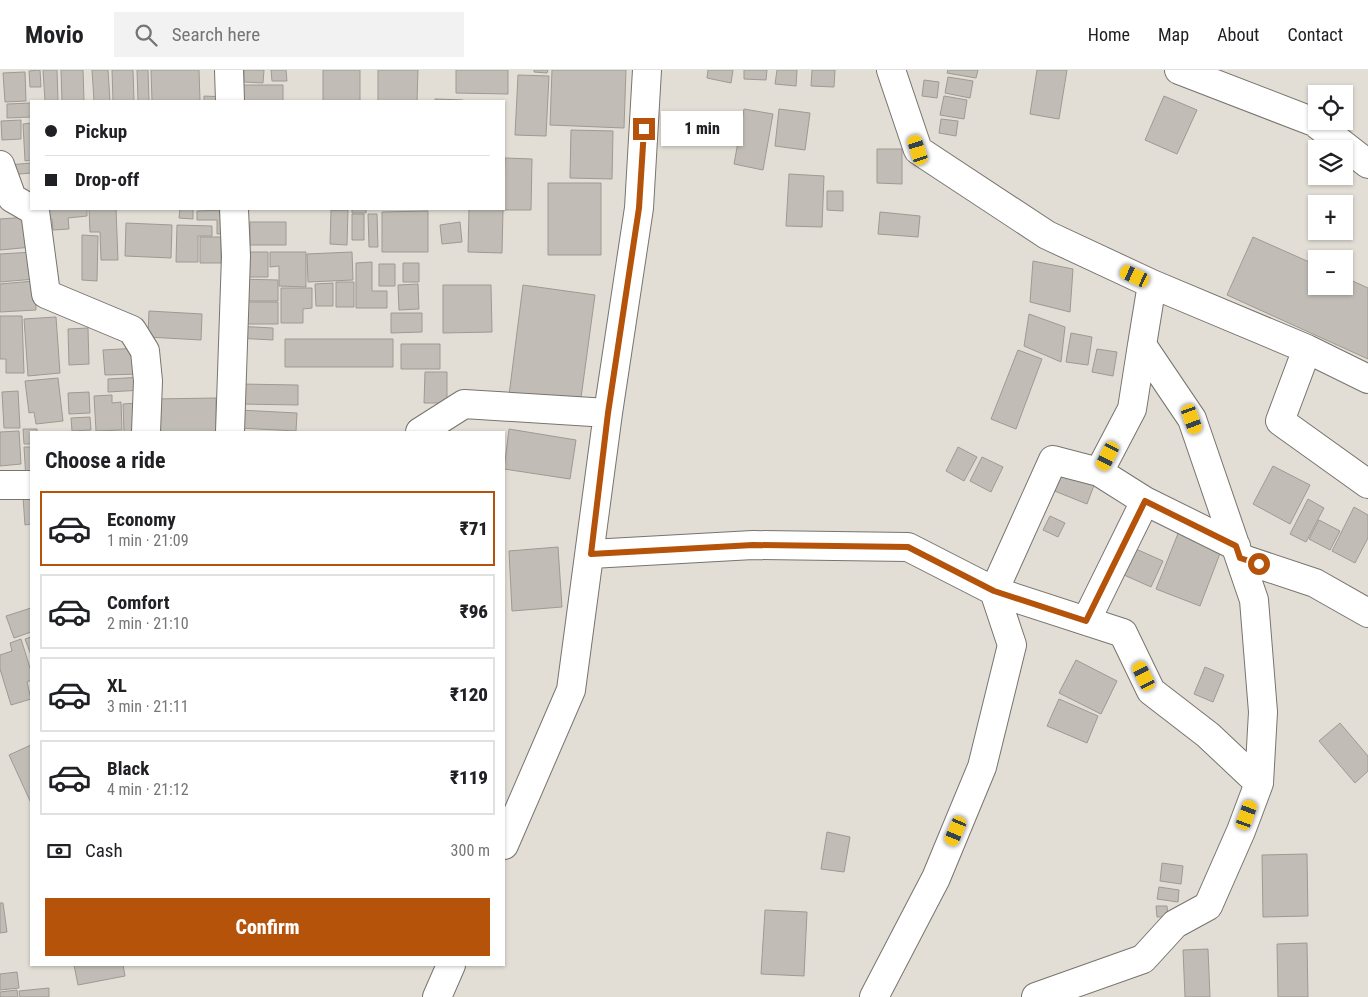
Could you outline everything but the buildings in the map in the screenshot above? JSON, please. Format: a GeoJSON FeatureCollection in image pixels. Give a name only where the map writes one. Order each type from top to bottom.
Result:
{"type":"FeatureCollection","features":[{"type":"Feature","properties":{"kind":"street"},"geometry":{"type":"LineString","coordinates":[[229,70],[230,100]]}},
{"type":"Feature","properties":{"kind":"street"},"geometry":{"type":"LineString","coordinates":[[505,843],[571,690],[591,554],[608,413],[639,208],[647,70]]}},
{"type":"Feature","properties":{"kind":"street"},"geometry":{"type":"LineString","coordinates":[[891,70],[918,150],[1047,234],[1152,284],[1306,349],[1368,379]]}},
{"type":"Feature","properties":{"kind":"street"},"geometry":{"type":"LineString","coordinates":[[1179,70],[1314,122],[1368,164]]}},
{"type":"Feature","properties":{"kind":"street"},"geometry":{"type":"LineString","coordinates":[[0,165],[12,198],[30,208]]}},
{"type":"Feature","properties":{"kind":"street"},"geometry":{"type":"LineString","coordinates":[[33,210],[35,211],[46,294],[132,330],[145,351],[148,381],[146,431]]}},
{"type":"Feature","properties":{"kind":"street"},"geometry":{"type":"LineString","coordinates":[[230,431],[236,256],[234,210]]}},
{"type":"Feature","properties":{"kind":"street"},"geometry":{"type":"LineString","coordinates":[[1100,472],[1132,409],[1152,284]]}},
{"type":"Feature","properties":{"kind":"street"},"geometry":{"type":"LineString","coordinates":[[1036,997],[1143,959],[1175,924],[1208,906],[1241,831],[1258,783],[1263,712],[1254,600],[1192,419],[1142,346]]}},
{"type":"Feature","properties":{"kind":"street"},"geometry":{"type":"LineString","coordinates":[[1306,349],[1280,421],[1368,484]]}},
{"type":"Feature","properties":{"kind":"street"},"geometry":{"type":"LineString","coordinates":[[422,431],[464,404],[608,413]]}},
{"type":"Feature","properties":{"kind":"street"},"geometry":{"type":"LineString","coordinates":[[874,997],[936,878],[982,768],[1012,645],[994,591],[1052,460],[1100,472],[1145,501],[1238,552],[1315,583],[1367,608]]}},
{"type":"Feature","properties":{"kind":"street"},"geometry":{"type":"LineString","coordinates":[[0,485],[30,484]]}},
{"type":"Feature","properties":{"kind":"street"},"geometry":{"type":"LineString","coordinates":[[1086,621],[1145,501]]}},
{"type":"Feature","properties":{"kind":"street"},"geometry":{"type":"LineString","coordinates":[[591,554],[753,545],[908,547],[994,591],[1123,633],[1151,691],[1208,735],[1258,783]]}},
{"type":"Feature","properties":{"kind":"street"},"geometry":{"type":"LineString","coordinates":[[437,997],[451,966]]}},
{"type":"Feature","properties":{"kind":"route"},"geometry":{"type":"LineString","coordinates":[[644,129],[639,208],[608,413],[591,554],[753,545],[908,547],[994,591],[1086,621],[1145,501],[1236,546],[1240,558],[1259,564]]}}]}
